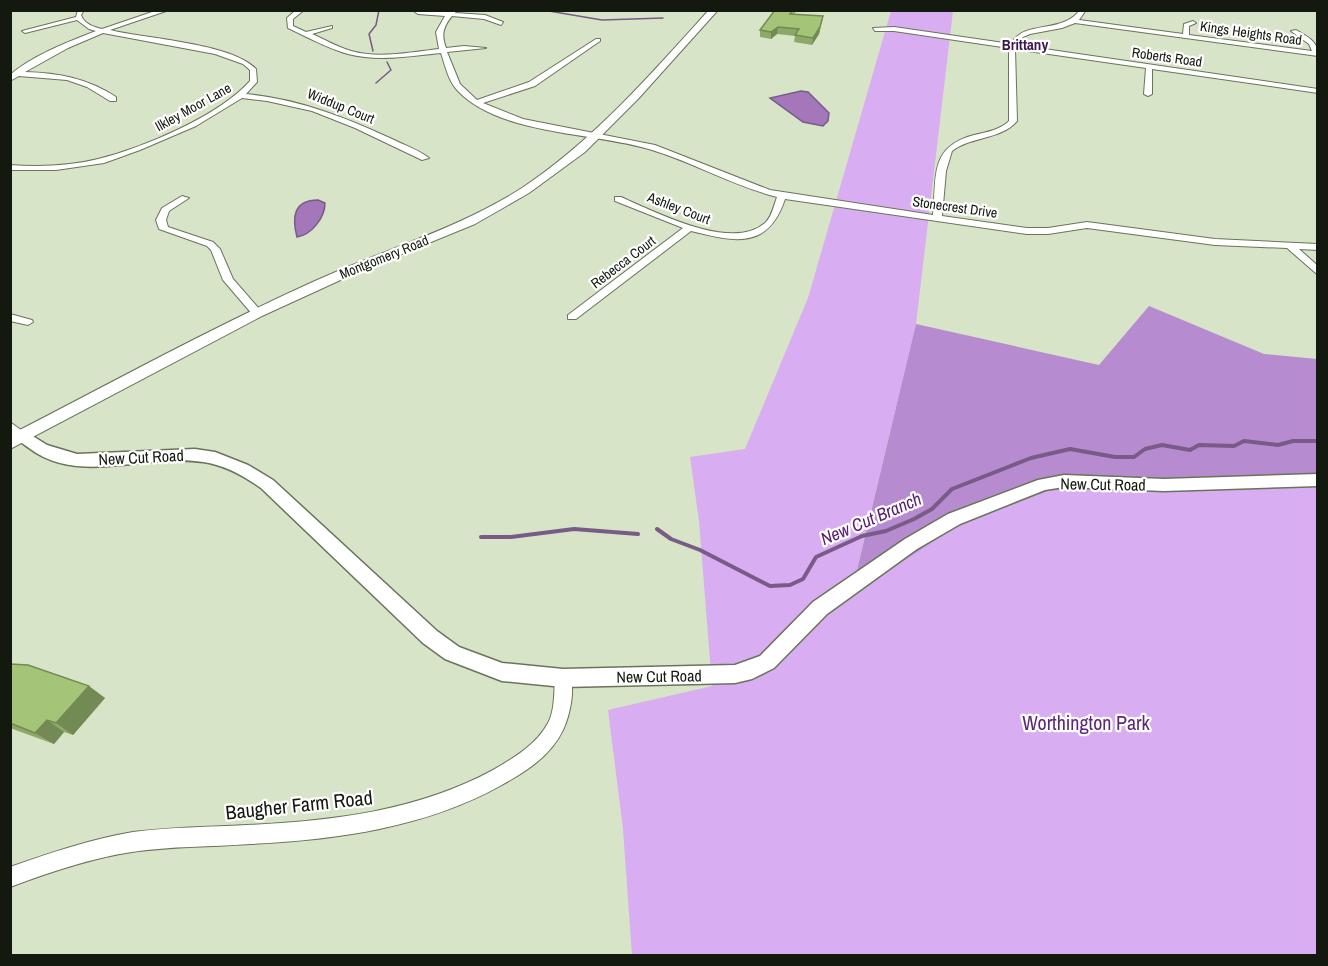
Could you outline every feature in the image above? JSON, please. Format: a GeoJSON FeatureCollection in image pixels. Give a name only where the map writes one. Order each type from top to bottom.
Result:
{"type":"FeatureCollection","features":[{"type":"Feature","properties":{"kind":"main road","name":"Montgomery Road"},"geometry":{"type":"LineString","coordinates":[[15,435],[257,313],[353,269],[439,235],[498,207],[548,176],[597,135],[714,10]]}},
{"type":"Feature","properties":{"kind":"street"},"geometry":{"type":"LineString","coordinates":[[78,18],[81,10]]}},
{"type":"Feature","properties":{"kind":"street"},"geometry":{"type":"LineString","coordinates":[[13,76],[58,51],[104,31],[166,10]]}},
{"type":"Feature","properties":{"kind":"street"},"geometry":{"type":"LineString","coordinates":[[301,10],[290,18],[289,24],[305,34],[348,52],[393,56],[483,48]]}},
{"type":"Feature","properties":{"kind":"street"},"geometry":{"type":"LineString","coordinates":[[937,218],[943,165],[949,149],[970,139],[1004,128],[1013,121],[1012,48],[1016,39],[1025,34],[1074,21],[1083,10]]}},
{"type":"Feature","properties":{"kind":"street"},"geometry":{"type":"LineString","coordinates":[[418,12],[484,17],[501,23]]}},
{"type":"Feature","properties":{"kind":"street"},"geometry":{"type":"LineString","coordinates":[[452,13],[438,33],[459,88],[477,103],[532,84],[598,40]]}},
{"type":"Feature","properties":{"kind":"street"},"geometry":{"type":"LineString","coordinates":[[78,18],[86,26],[104,31]]}},
{"type":"Feature","properties":{"kind":"street"},"geometry":{"type":"LineString","coordinates":[[25,31],[78,18]]}},
{"type":"Feature","properties":{"kind":"street","name":"Kings Heights Road"},"geometry":{"type":"LineString","coordinates":[[1074,21],[1317,54]]}},
{"type":"Feature","properties":{"kind":"street"},"geometry":{"type":"LineString","coordinates":[[1186,36],[1186,25],[1193,23]]}},
{"type":"Feature","properties":{"kind":"street"},"geometry":{"type":"LineString","coordinates":[[305,34],[330,27]]}},
{"type":"Feature","properties":{"kind":"street","name":"Roberts Road"},"geometry":{"type":"LineString","coordinates":[[875,29],[894,29],[1317,91]]}},
{"type":"Feature","properties":{"kind":"street","name":"Ilkley Moor Lane"},"geometry":{"type":"LineString","coordinates":[[10,166],[62,167],[121,156],[164,139],[241,96],[253,85],[255,76],[253,69],[241,60],[220,53],[104,31]]}},
{"type":"Feature","properties":{"kind":"street"},"geometry":{"type":"LineString","coordinates":[[1294,31],[1312,43],[1317,54]]}},
{"type":"Feature","properties":{"kind":"street"},"geometry":{"type":"LineString","coordinates":[[1148,94],[1149,67]]}},
{"type":"Feature","properties":{"kind":"street"},"geometry":{"type":"LineString","coordinates":[[13,76],[76,79],[92,85],[113,99]]}},
{"type":"Feature","properties":{"kind":"street","name":"Widdup Court"},"geometry":{"type":"LineString","coordinates":[[241,96],[285,100],[318,109],[425,158]]}},
{"type":"Feature","properties":{"kind":"street","name":"Stonecrest Drive"},"geometry":{"type":"LineString","coordinates":[[477,103],[507,117],[529,123],[597,135],[661,150],[744,185],[782,195],[1027,231],[1048,231],[1087,225],[1215,242],[1317,247]]}},
{"type":"Feature","properties":{"kind":"street","name":"Ashley Court"},"geometry":{"type":"LineString","coordinates":[[618,199],[690,227],[722,236],[755,233],[771,223],[782,195]]}},
{"type":"Feature","properties":{"kind":"street"},"geometry":{"type":"LineString","coordinates":[[185,198],[165,210],[160,220],[164,229],[210,244],[215,249],[228,280],[257,313]]}},
{"type":"Feature","properties":{"kind":"street","name":"Rebecca Court"},"geometry":{"type":"LineString","coordinates":[[572,317],[690,227]]}},
{"type":"Feature","properties":{"kind":"street"},"geometry":{"type":"LineString","coordinates":[[1291,247],[1317,272]]}},
{"type":"Feature","properties":{"kind":"street"},"geometry":{"type":"LineString","coordinates":[[10,317],[28,322]]}},
{"type":"Feature","properties":{"kind":"street","name":"New Cut Road"},"geometry":{"type":"LineString","coordinates":[[15,435],[42,450],[62,457],[88,460],[197,455],[221,460],[248,471],[267,484],[430,637],[452,653],[502,672],[563,678],[727,675],[752,670],[767,662],[820,608],[911,544],[954,519],[1044,484],[1064,481],[1164,485],[1317,480]]}},
{"type":"Feature","properties":{"kind":"street","name":"Baugher Farm Road"},"geometry":{"type":"LineString","coordinates":[[10,877],[87,851],[134,842],[333,828],[383,819],[454,799],[495,780],[525,761],[544,743],[556,723],[562,703],[563,678]]}},
{"type":"Feature","properties":{"kind":"green space","name":"Worthington Park"},"geometry":{"type":"Polygon","coordinates":[[[891,11],[953,11],[916,324],[851,594],[960,524],[1048,491],[1088,487],[1204,491],[1317,486],[1317,955],[632,955],[623,829],[608,710],[712,686],[699,521],[690,457],[745,449],[808,298],[891,11]]]}},
{"type":"Feature","properties":{"kind":"shaded area"},"geometry":{"type":"Polygon","coordinates":[[[801,91],[808,92],[829,113],[828,121],[823,126],[803,122],[770,98],[801,91]]]}},
{"type":"Feature","properties":{"kind":"shaded area"},"geometry":{"type":"Polygon","coordinates":[[[318,200],[325,203],[320,220],[307,233],[297,237],[296,211],[303,203],[318,200]]]}},
{"type":"Feature","properties":{"kind":"shaded area"},"geometry":{"type":"Polygon","coordinates":[[[1149,306],[1264,354],[1317,359],[1317,486],[1204,491],[1088,487],[1048,491],[960,524],[851,595],[916,324],[1099,365],[1149,306]]]}},
{"type":"Feature","properties":{"kind":"building"},"geometry":{"type":"Polygon","coordinates":[[[775,10],[793,10],[790,14],[823,16],[820,27],[813,38],[795,35],[799,29],[778,27],[771,32],[760,30],[775,10]]]}},
{"type":"Feature","properties":{"kind":"building"},"geometry":{"type":"Polygon","coordinates":[[[10,664],[28,665],[89,686],[56,723],[47,720],[35,733],[10,723],[10,664]]]}},
{"type":"Feature","properties":{"kind":"waterway"},"geometry":{"type":"LineString","coordinates":[[373,51],[369,34],[376,25],[379,10]]}},
{"type":"Feature","properties":{"kind":"waterway"},"geometry":{"type":"LineString","coordinates":[[543,10],[602,20],[663,18]]}},
{"type":"Feature","properties":{"kind":"waterway"},"geometry":{"type":"LineString","coordinates":[[376,83],[391,70],[387,62]]}},
{"type":"Feature","properties":{"kind":"waterway","name":"New Cut Branch"},"geometry":{"type":"LineString","coordinates":[[657,529],[671,539],[700,550],[770,586],[790,585],[803,579],[816,557],[862,536],[886,531],[914,519],[932,509],[952,489],[1031,458],[1070,449],[1115,457],[1134,457],[1145,449],[1162,445],[1190,450],[1199,445],[1234,446],[1244,441],[1278,445],[1293,441],[1318,441]]}},
{"type":"Feature","properties":{"kind":"waterway"},"geometry":{"type":"LineString","coordinates":[[481,537],[511,537],[574,529],[638,534]]}},
{"type":"Feature","properties":{"kind":"district","name":"Brittany"},"geometry":{"type":"Point","coordinates":[1025,45]}}]}
